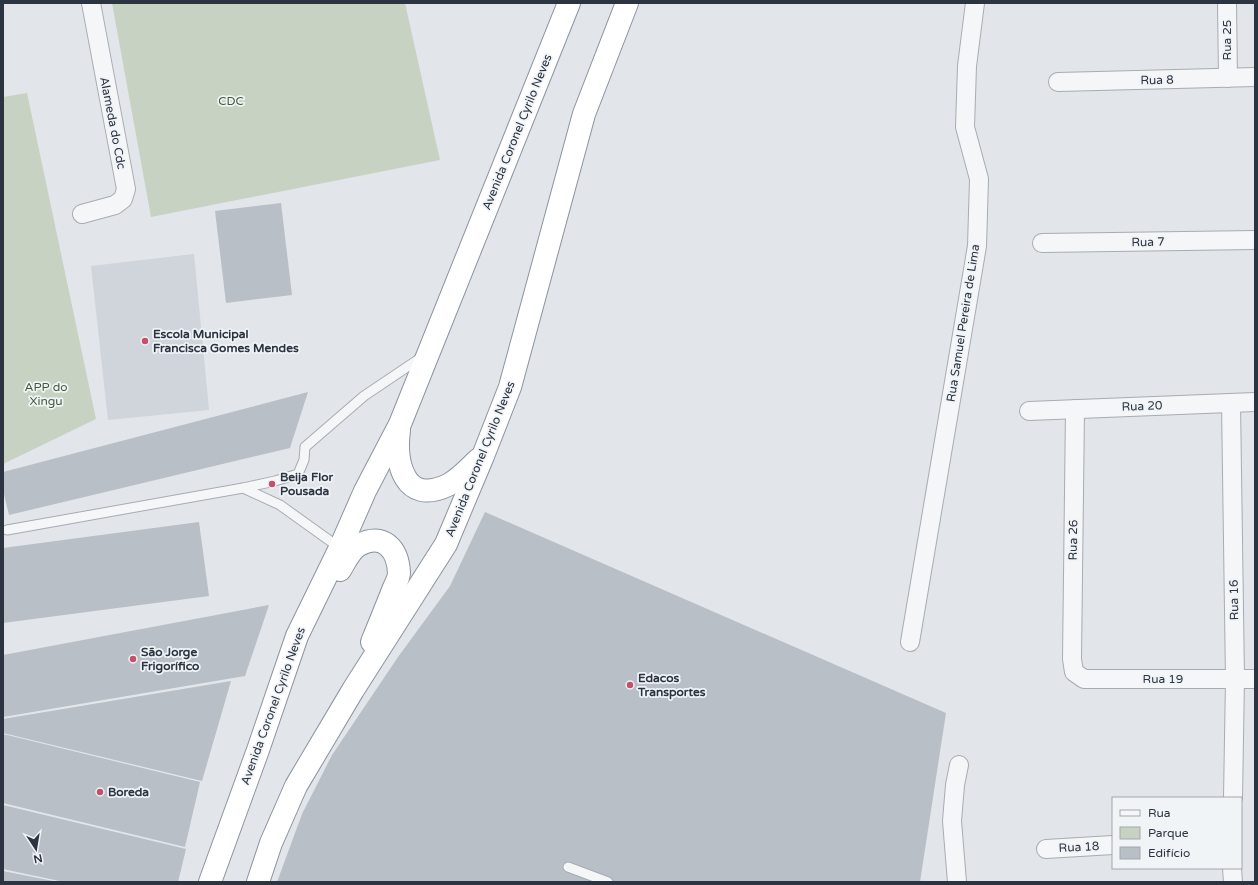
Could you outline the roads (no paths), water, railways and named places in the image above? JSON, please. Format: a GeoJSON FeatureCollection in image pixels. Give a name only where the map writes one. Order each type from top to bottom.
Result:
{"type":"FeatureCollection","features":[{"type":"Feature","properties":{"kind":"highway","name":"Avenida Coronel Cyrilo Neves"},"geometry":{"type":"LineString","coordinates":[[210,882],[258,750],[297,636],[366,491],[400,424],[569,3]]}},
{"type":"Feature","properties":{"kind":"highway","name":"Avenida Coronel Cyrilo Neves"},"geometry":{"type":"LineString","coordinates":[[258,882],[271,843],[296,786],[354,690],[446,544],[483,456],[510,387],[584,114],[627,3]]}},
{"type":"Feature","properties":{"kind":"highway"},"geometry":{"type":"LineString","coordinates":[[400,424],[398,446],[402,471],[412,486],[423,491],[437,489],[448,485],[483,456]]}},
{"type":"Feature","properties":{"kind":"highway"},"geometry":{"type":"LineString","coordinates":[[297,636],[326,596],[348,557],[358,546],[369,542],[383,542],[392,548],[399,574],[354,690]]}},
{"type":"Feature","properties":{"kind":"street","name":"Alameda do Cdc"},"geometry":{"type":"LineString","coordinates":[[82,214],[115,205],[123,199],[126,189],[91,3]]}},
{"type":"Feature","properties":{"kind":"street","name":"Rua Samuel Pereira de Lima"},"geometry":{"type":"LineString","coordinates":[[910,642],[977,246],[979,179],[965,127],[967,66],[975,3]]}},
{"type":"Feature","properties":{"kind":"street","name":"Rua 25"},"geometry":{"type":"LineString","coordinates":[[1227,3],[1228,78]]}},
{"type":"Feature","properties":{"kind":"street","name":"Rua 8"},"geometry":{"type":"LineString","coordinates":[[1058,82],[1255,77]]}},
{"type":"Feature","properties":{"kind":"street","name":"Rua 7"},"geometry":{"type":"LineString","coordinates":[[1042,243],[1255,240]]}},
{"type":"Feature","properties":{"kind":"street","name":"Rua 20"},"geometry":{"type":"LineString","coordinates":[[1029,411],[1255,402]]}},
{"type":"Feature","properties":{"kind":"street","name":"Rua 16"},"geometry":{"type":"LineString","coordinates":[[1231,403],[1234,679],[1233,797]]}},
{"type":"Feature","properties":{"kind":"street","name":"Rua 26"},"geometry":{"type":"LineString","coordinates":[[1074,672],[1072,659],[1075,409]]}},
{"type":"Feature","properties":{"kind":"street","name":"Rua 19"},"geometry":{"type":"LineString","coordinates":[[1074,672],[1084,679],[1255,679]]}},
{"type":"Feature","properties":{"kind":"street"},"geometry":{"type":"LineString","coordinates":[[958,882],[952,822],[955,785],[959,765]]}},
{"type":"Feature","properties":{"kind":"street","name":"Rua 18"},"geometry":{"type":"LineString","coordinates":[[1046,849],[1112,845]]}},
{"type":"Feature","properties":{"kind":"street"},"geometry":{"type":"LineString","coordinates":[[1232,869],[1233,882]]}},
{"type":"Feature","properties":{"kind":"lane"},"geometry":{"type":"LineString","coordinates":[[7,530],[243,488],[298,474],[304,460],[305,447],[364,396],[428,353]]}},
{"type":"Feature","properties":{"kind":"lane"},"geometry":{"type":"LineString","coordinates":[[243,488],[280,505],[340,548]]}},
{"type":"Feature","properties":{"kind":"lane"},"geometry":{"type":"LineString","coordinates":[[568,867],[608,882]]}},
{"type":"Feature","properties":{"kind":"place","name":"Escola Municipal Francisca Gomes Mendes"},"geometry":{"type":"Point","coordinates":[145,341]}},
{"type":"Feature","properties":{"kind":"place","name":"Beija Flor Pousada"},"geometry":{"type":"Point","coordinates":[272,484]}},
{"type":"Feature","properties":{"kind":"place","name":"São Jorge Frigorífico"},"geometry":{"type":"Point","coordinates":[133,659]}},
{"type":"Feature","properties":{"kind":"place","name":"Edacos Transportes"},"geometry":{"type":"Point","coordinates":[630,685]}},
{"type":"Feature","properties":{"kind":"place","name":"Boreda"},"geometry":{"type":"Point","coordinates":[100,792]}},
{"type":"Feature","properties":{"kind":"park label","name":"CDC"},"geometry":{"type":"Point","coordinates":[231,101]}},
{"type":"Feature","properties":{"kind":"park label","name":"APP do Xingu"},"geometry":{"type":"Point","coordinates":[46,394]}}]}
